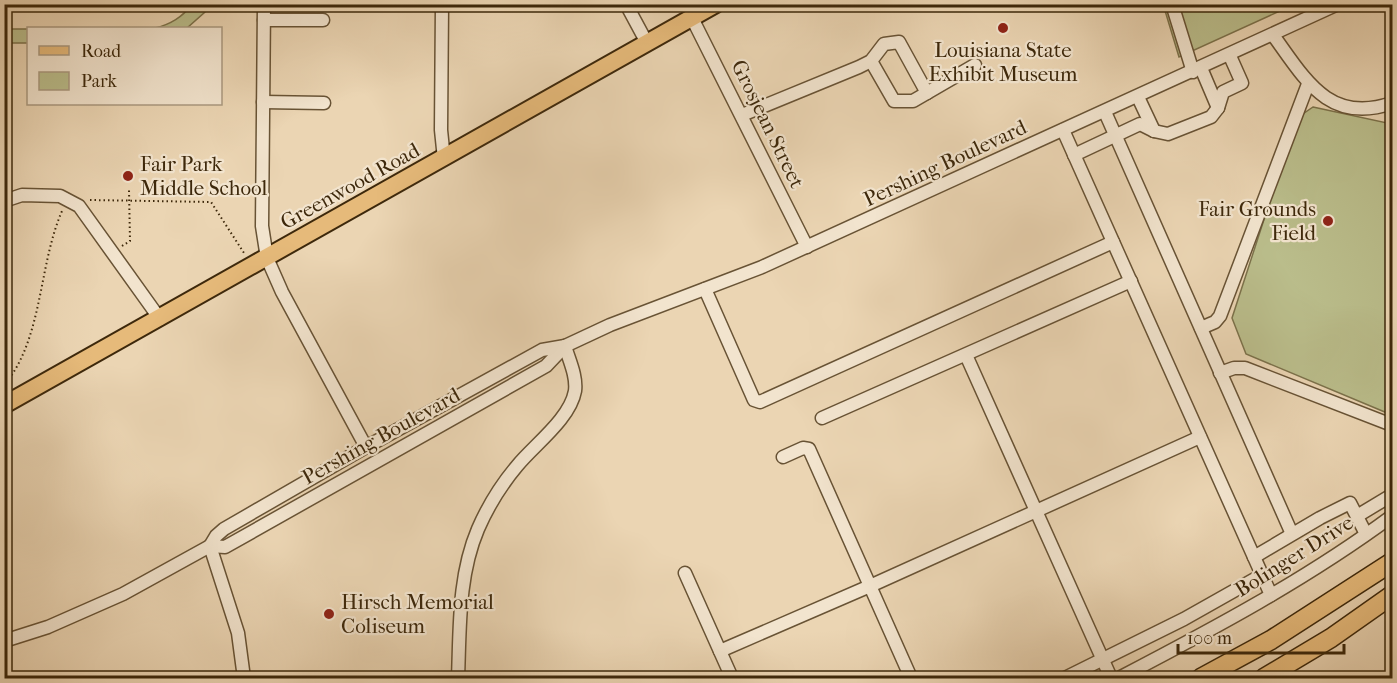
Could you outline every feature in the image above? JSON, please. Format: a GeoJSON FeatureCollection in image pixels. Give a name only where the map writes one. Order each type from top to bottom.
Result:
{"type":"FeatureCollection","features":[{"type":"Feature","properties":{"kind":"highway"},"geometry":{"type":"LineString","coordinates":[[1325,607],[1392,552]]}},
{"type":"Feature","properties":{"kind":"highway"},"geometry":{"type":"LineString","coordinates":[[1201,678],[1271,640],[1392,562]]}},
{"type":"Feature","properties":{"kind":"highway"},"geometry":{"type":"LineString","coordinates":[[1264,678],[1331,638],[1392,595]]}},
{"type":"Feature","properties":{"kind":"main road","name":"Greenwood Road"},"geometry":{"type":"LineString","coordinates":[[4,405],[716,4]]}},
{"type":"Feature","properties":{"kind":"street"},"geometry":{"type":"LineString","coordinates":[[264,4],[262,226],[267,258],[282,292],[366,447]]}},
{"type":"Feature","properties":{"kind":"street"},"geometry":{"type":"LineString","coordinates":[[442,4],[441,130],[444,159]]}},
{"type":"Feature","properties":{"kind":"street"},"geometry":{"type":"LineString","coordinates":[[626,4],[647,44]]}},
{"type":"Feature","properties":{"kind":"street"},"geometry":{"type":"LineString","coordinates":[[1172,4],[1197,70],[1218,108]]}},
{"type":"Feature","properties":{"kind":"street","name":"Pershing Boulevard"},"geometry":{"type":"LineString","coordinates":[[4,641],[48,627],[123,594],[210,546],[224,529],[366,447],[542,351],[565,346],[609,324],[762,267],[1230,56],[1338,4]]}},
{"type":"Feature","properties":{"kind":"street","name":"Grosjean Street"},"geometry":{"type":"LineString","coordinates":[[692,18],[807,247]]}},
{"type":"Feature","properties":{"kind":"street"},"geometry":{"type":"LineString","coordinates":[[264,20],[322,20]]}},
{"type":"Feature","properties":{"kind":"street"},"geometry":{"type":"LineString","coordinates":[[1273,35],[1308,84],[1325,98],[1348,107],[1373,109],[1392,103]]}},
{"type":"Feature","properties":{"kind":"street"},"geometry":{"type":"LineString","coordinates":[[741,115],[871,61],[884,44],[899,42],[927,93]]}},
{"type":"Feature","properties":{"kind":"street"},"geometry":{"type":"LineString","coordinates":[[1074,154],[1140,124],[1154,131],[1168,134],[1211,117],[1218,108],[1223,92],[1242,83],[1230,56]]}},
{"type":"Feature","properties":{"kind":"street"},"geometry":{"type":"LineString","coordinates":[[871,61],[894,102],[913,102],[975,65]]}},
{"type":"Feature","properties":{"kind":"street"},"geometry":{"type":"LineString","coordinates":[[1201,328],[1215,322],[1220,316],[1308,84]]}},
{"type":"Feature","properties":{"kind":"street"},"geometry":{"type":"LineString","coordinates":[[1138,97],[1154,131]]}},
{"type":"Feature","properties":{"kind":"street"},"geometry":{"type":"LineString","coordinates":[[263,102],[324,103]]}},
{"type":"Feature","properties":{"kind":"street"},"geometry":{"type":"LineString","coordinates":[[1105,112],[1292,534]]}},
{"type":"Feature","properties":{"kind":"street"},"geometry":{"type":"LineString","coordinates":[[1063,130],[1271,595]]}},
{"type":"Feature","properties":{"kind":"street"},"geometry":{"type":"LineString","coordinates":[[5,201],[22,195],[60,196],[79,206],[160,319]]}},
{"type":"Feature","properties":{"kind":"street"},"geometry":{"type":"LineString","coordinates":[[705,289],[754,400],[760,402],[1113,242]]}},
{"type":"Feature","properties":{"kind":"street"},"geometry":{"type":"LineString","coordinates":[[822,418],[1131,281]]}},
{"type":"Feature","properties":{"kind":"street"},"geometry":{"type":"LineString","coordinates":[[458,678],[460,602],[472,545],[500,488],[571,405],[575,376],[565,346]]}},
{"type":"Feature","properties":{"kind":"street","name":"Pershing Boulevard"},"geometry":{"type":"LineString","coordinates":[[210,546],[225,547],[546,366],[565,346]]}},
{"type":"Feature","properties":{"kind":"street"},"geometry":{"type":"LineString","coordinates":[[966,355],[1111,678]]}},
{"type":"Feature","properties":{"kind":"street"},"geometry":{"type":"LineString","coordinates":[[1220,373],[1234,368],[1245,368],[1392,425]]}},
{"type":"Feature","properties":{"kind":"street"},"geometry":{"type":"LineString","coordinates":[[720,651],[1200,437]]}},
{"type":"Feature","properties":{"kind":"street"},"geometry":{"type":"LineString","coordinates":[[783,457],[803,448],[809,450],[911,678]]}},
{"type":"Feature","properties":{"kind":"street"},"geometry":{"type":"LineString","coordinates":[[1357,516],[1389,497],[1392,513]]}},
{"type":"Feature","properties":{"kind":"street"},"geometry":{"type":"LineString","coordinates":[[1254,557],[1350,503],[1366,534]]}},
{"type":"Feature","properties":{"kind":"street","name":"Bolinger Drive"},"geometry":{"type":"LineString","coordinates":[[1119,678],[1209,631],[1271,595],[1366,534],[1392,513]]}},
{"type":"Feature","properties":{"kind":"street"},"geometry":{"type":"LineString","coordinates":[[210,546],[238,633],[244,678]]}},
{"type":"Feature","properties":{"kind":"street"},"geometry":{"type":"LineString","coordinates":[[685,573],[732,678]]}},
{"type":"Feature","properties":{"kind":"street"},"geometry":{"type":"LineString","coordinates":[[1065,678],[1184,619],[1262,575]]}},
{"type":"Feature","properties":{"kind":"path"},"geometry":{"type":"LineString","coordinates":[[112,253],[130,241],[129,190]]}},
{"type":"Feature","properties":{"kind":"path"},"geometry":{"type":"LineString","coordinates":[[5,201],[9,239],[9,379],[20,364],[31,333],[56,225],[70,202],[84,200],[211,202],[244,253]]}},
{"type":"Feature","properties":{"kind":"green space"},"geometry":{"type":"Polygon","coordinates":[[[5,4],[162,4],[162,10],[4,10],[5,4]]]}},
{"type":"Feature","properties":{"kind":"green space"},"geometry":{"type":"Polygon","coordinates":[[[1163,4],[1293,5],[1179,57],[1163,4]]]}},
{"type":"Feature","properties":{"kind":"green space"},"geometry":{"type":"Polygon","coordinates":[[[191,5],[208,5],[205,12],[188,27],[158,27],[175,20],[191,5]]]}},
{"type":"Feature","properties":{"kind":"green space"},"geometry":{"type":"Polygon","coordinates":[[[5,29],[27,29],[27,43],[5,43],[5,29]]]}},
{"type":"Feature","properties":{"kind":"green space","name":"Fair Grounds Field"},"geometry":{"type":"Polygon","coordinates":[[[1313,107],[1392,124],[1392,415],[1246,354],[1232,318],[1297,118],[1313,107]]]}},
{"type":"Feature","properties":{"kind":"place","name":"Louisiana State Exhibit Museum"},"geometry":{"type":"Point","coordinates":[1003,28]}},
{"type":"Feature","properties":{"kind":"place","name":"Fair Park Middle School"},"geometry":{"type":"Point","coordinates":[128,176]}},
{"type":"Feature","properties":{"kind":"place","name":"Fair Grounds Field"},"geometry":{"type":"Point","coordinates":[1328,221]}},
{"type":"Feature","properties":{"kind":"place","name":"Hirsch Memorial Coliseum"},"geometry":{"type":"Point","coordinates":[329,614]}}]}
